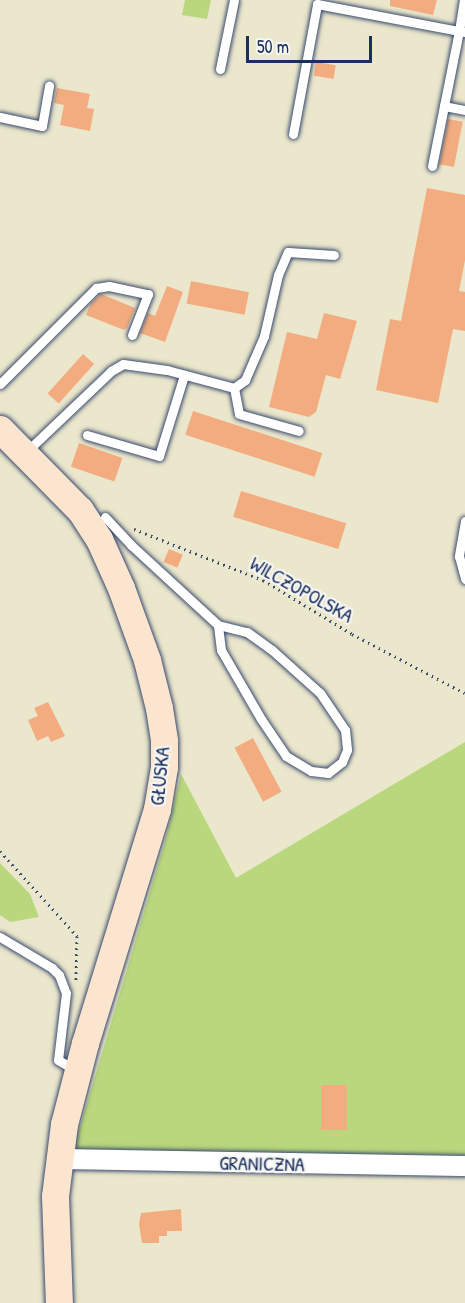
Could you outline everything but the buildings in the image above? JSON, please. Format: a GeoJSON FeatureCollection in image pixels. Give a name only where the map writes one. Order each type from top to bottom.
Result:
{"type":"FeatureCollection","features":[{"type":"Feature","properties":{"kind":"street","name":"GŁUSKA"},"geometry":{"type":"LineString","coordinates":[[0,429],[80,510],[104,549],[147,660],[163,731],[164,767],[157,809],[77,1071],[58,1159],[55,1204],[59,1303]]}},
{"type":"Feature","properties":{"kind":"street","name":"GRANICZNA"},"geometry":{"type":"LineString","coordinates":[[58,1159],[465,1166]]}},
{"type":"Feature","properties":{"kind":"lane"},"geometry":{"type":"LineString","coordinates":[[220,69],[234,0]]}},
{"type":"Feature","properties":{"kind":"lane"},"geometry":{"type":"LineString","coordinates":[[432,166],[462,32],[464,0]]}},
{"type":"Feature","properties":{"kind":"lane"},"geometry":{"type":"LineString","coordinates":[[293,135],[317,4],[462,32]]}},
{"type":"Feature","properties":{"kind":"lane"},"geometry":{"type":"LineString","coordinates":[[0,117],[42,126],[49,86]]}},
{"type":"Feature","properties":{"kind":"lane"},"geometry":{"type":"LineString","coordinates":[[444,106],[465,110]]}},
{"type":"Feature","properties":{"kind":"lane"},"geometry":{"type":"LineString","coordinates":[[234,388],[245,380],[264,336],[278,275],[288,252],[334,255]]}},
{"type":"Feature","properties":{"kind":"lane"},"geometry":{"type":"LineString","coordinates":[[0,384],[96,288],[109,286],[148,294],[132,334]]}},
{"type":"Feature","properties":{"kind":"lane"},"geometry":{"type":"LineString","coordinates":[[24,454],[111,371],[123,364],[140,364],[234,388]]}},
{"type":"Feature","properties":{"kind":"lane"},"geometry":{"type":"LineString","coordinates":[[87,435],[159,456],[184,375]]}},
{"type":"Feature","properties":{"kind":"lane"},"geometry":{"type":"LineString","coordinates":[[234,388],[238,414],[299,431]]}},
{"type":"Feature","properties":{"kind":"lane"},"geometry":{"type":"LineString","coordinates":[[105,517],[131,545],[218,625],[247,632],[320,693],[345,730],[347,750],[342,762],[328,773],[311,771],[286,756],[221,650],[218,625]]}},
{"type":"Feature","properties":{"kind":"lane"},"geometry":{"type":"LineString","coordinates":[[465,521],[459,556],[465,579]]}},
{"type":"Feature","properties":{"kind":"lane"},"geometry":{"type":"LineString","coordinates":[[0,937],[52,968],[59,975],[66,993],[58,1060],[77,1071]]}},
{"type":"Feature","properties":{"kind":"path","name":"WILCZOPOLSKA"},"geometry":{"type":"LineString","coordinates":[[105,517],[263,580],[352,634],[465,693]]}},
{"type":"Feature","properties":{"kind":"green space"},"geometry":{"type":"Polygon","coordinates":[[[185,0],[211,0],[207,19],[182,15],[185,0]]]}},
{"type":"Feature","properties":{"kind":"green space"},"geometry":{"type":"Polygon","coordinates":[[[465,742],[465,1155],[88,1153],[74,1147],[166,838],[181,774],[236,878],[465,742]]]}},
{"type":"Feature","properties":{"kind":"green space"},"geometry":{"type":"Polygon","coordinates":[[[0,863],[30,894],[39,917],[10,922],[0,915],[0,863]]]}}]}
